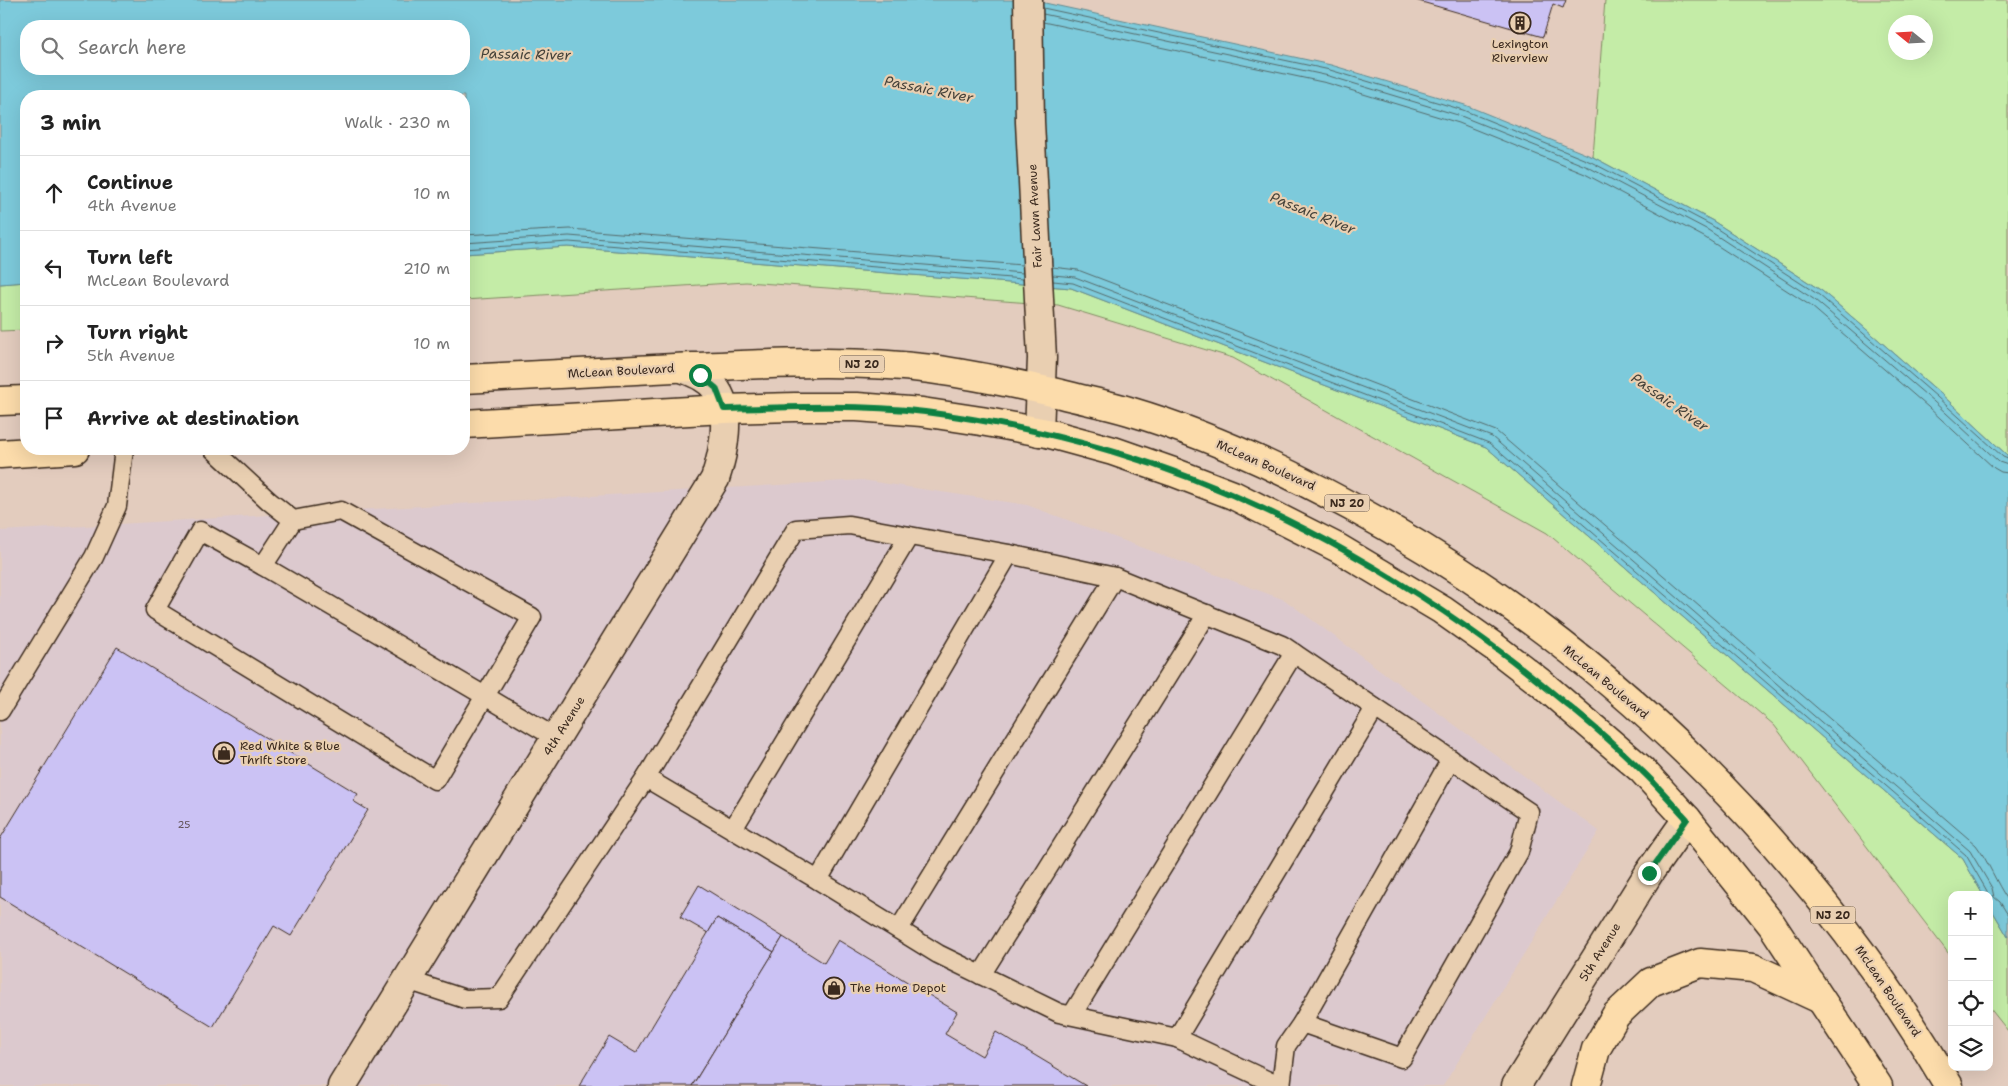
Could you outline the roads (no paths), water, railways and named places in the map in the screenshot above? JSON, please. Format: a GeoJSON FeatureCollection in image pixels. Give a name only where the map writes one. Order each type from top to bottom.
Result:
{"type":"FeatureCollection","features":[{"type":"Feature","properties":{"kind":"main road","name":"McLean Boulevard"},"geometry":{"type":"LineString","coordinates":[[470,379],[795,364],[858,364],[926,369],[989,377],[1126,409],[1188,430],[1251,455],[1309,483],[1413,541],[1466,574],[1561,643],[1672,738],[1770,838],[1816,892],[1901,1008],[1949,1086]]}},
{"type":"Feature","properties":{"kind":"main road"},"geometry":{"type":"LineString","coordinates":[[0,402],[20,400]]}},
{"type":"Feature","properties":{"kind":"main road"},"geometry":{"type":"LineString","coordinates":[[470,424],[724,409],[848,407],[912,411],[982,421],[1039,432],[1113,451],[1233,495],[1290,522],[1391,579],[1478,636],[1541,682],[1642,770],[1687,819],[1772,925],[1878,1086]]}},
{"type":"Feature","properties":{"kind":"main road"},"geometry":{"type":"LineString","coordinates":[[0,454],[20,453]]}},
{"type":"Feature","properties":{"kind":"main road"},"geometry":{"type":"LineString","coordinates":[[1586,1086],[1596,1050],[1616,1015],[1652,982],[1700,962],[1753,968],[1820,999]]}},
{"type":"Feature","properties":{"kind":"street","name":"Fair Lawn Avenue"},"geometry":{"type":"LineString","coordinates":[[1028,0],[1030,122],[1042,358],[1039,432]]}},
{"type":"Feature","properties":{"kind":"street","name":"4th Avenue"},"geometry":{"type":"LineString","coordinates":[[342,1086],[715,479],[722,459],[725,435],[724,409],[716,388],[700,375],[682,368]]}},
{"type":"Feature","properties":{"kind":"street","name":"5th Avenue"},"geometry":{"type":"LineString","coordinates":[[1516,1086],[1649,873],[1687,819]]}},
{"type":"Feature","properties":{"kind":"lane"},"geometry":{"type":"LineString","coordinates":[[0,711],[94,556],[117,506],[123,455]]}},
{"type":"Feature","properties":{"kind":"lane"},"geometry":{"type":"LineString","coordinates":[[219,455],[269,502],[293,520]]}},
{"type":"Feature","properties":{"kind":"lane"},"geometry":{"type":"LineString","coordinates":[[263,566],[293,520],[341,511],[532,617],[485,696],[435,780],[155,610],[200,531],[263,566],[485,696],[556,738]]}},
{"type":"Feature","properties":{"kind":"lane"},"geometry":{"type":"LineString","coordinates":[[407,980],[465,1000],[499,998],[646,778],[796,529],[848,525],[1009,554],[1115,577],[1282,645],[1529,812],[1520,852],[1402,1058],[1302,1023]]}},
{"type":"Feature","properties":{"kind":"lane"},"geometry":{"type":"LineString","coordinates":[[733,829],[909,536]]}},
{"type":"Feature","properties":{"kind":"lane"},"geometry":{"type":"LineString","coordinates":[[818,880],[1009,554]]}},
{"type":"Feature","properties":{"kind":"lane"},"geometry":{"type":"LineString","coordinates":[[899,929],[1115,577]]}},
{"type":"Feature","properties":{"kind":"lane"},"geometry":{"type":"LineString","coordinates":[[981,974],[1207,614]]}},
{"type":"Feature","properties":{"kind":"lane"},"geometry":{"type":"LineString","coordinates":[[1072,1015],[1294,653]]}},
{"type":"Feature","properties":{"kind":"lane"},"geometry":{"type":"LineString","coordinates":[[1177,1038],[1375,708]]}},
{"type":"Feature","properties":{"kind":"lane"},"geometry":{"type":"LineString","coordinates":[[646,778],[938,954],[1060,1013],[1177,1038],[1280,1086],[1286,1046],[1302,1023],[1451,759]]}},
{"type":"Feature","properties":{"kind":"water","name":"Passaic River"},"geometry":{"type":"Polygon","coordinates":[[[0,0],[1031,0],[1331,65],[1465,105],[1593,157],[1713,221],[1822,291],[1940,393],[2008,456],[2008,937],[1993,912],[1993,891],[1981,891],[1963,859],[1486,447],[1071,288],[568,247],[470,254],[470,90],[20,90],[20,282],[0,284],[0,0]]]}},
{"type":"Feature","properties":{"kind":"place","name":"Lexington Riverview"},"geometry":{"type":"Point","coordinates":[1520,23]}},
{"type":"Feature","properties":{"kind":"place","name":"Red White & Blue Thrift Store"},"geometry":{"type":"Point","coordinates":[224,753]}},
{"type":"Feature","properties":{"kind":"place","name":"The Home Depot"},"geometry":{"type":"Point","coordinates":[834,988]}}]}
